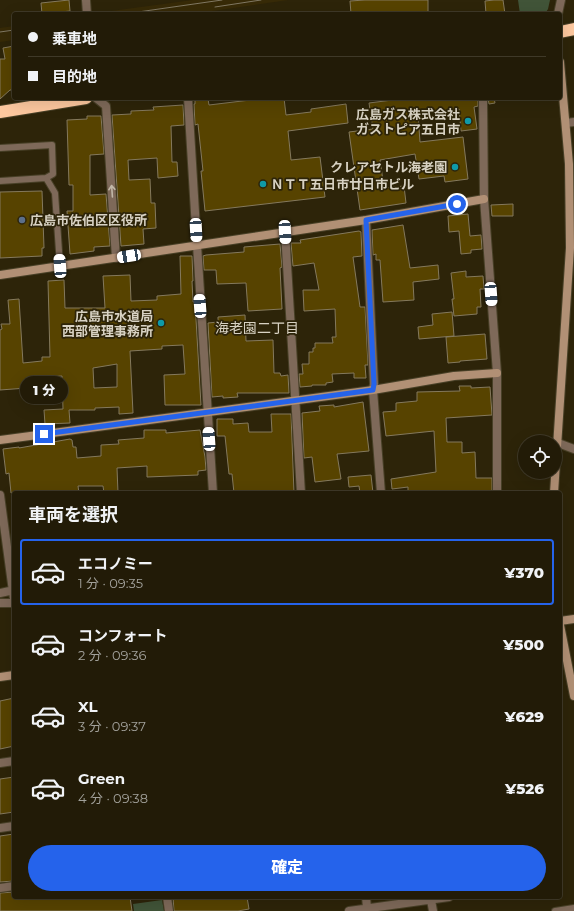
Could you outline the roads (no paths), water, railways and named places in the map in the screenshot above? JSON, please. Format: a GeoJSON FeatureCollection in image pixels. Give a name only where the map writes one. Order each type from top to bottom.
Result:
{"type":"FeatureCollection","features":[{"type":"Feature","properties":{"kind":"highway"},"geometry":{"type":"LineString","coordinates":[[562,32],[574,30]]}},
{"type":"Feature","properties":{"kind":"highway"},"geometry":{"type":"LineString","coordinates":[[0,112],[74,100]]}},
{"type":"Feature","properties":{"kind":"street"},"geometry":{"type":"LineString","coordinates":[[86,0],[87,12]]}},
{"type":"Feature","properties":{"kind":"street"},"geometry":{"type":"LineString","coordinates":[[558,12],[561,0]]}},
{"type":"Feature","properties":{"kind":"street"},"geometry":{"type":"LineString","coordinates":[[558,435],[570,248],[570,122],[562,74]]}},
{"type":"Feature","properties":{"kind":"street"},"geometry":{"type":"LineString","coordinates":[[98,100],[106,106],[116,258]]}},
{"type":"Feature","properties":{"kind":"street"},"geometry":{"type":"LineString","coordinates":[[188,100],[196,245],[213,491]]}},
{"type":"Feature","properties":{"kind":"street"},"geometry":{"type":"LineString","coordinates":[[484,100],[484,199],[497,373],[498,491]]}},
{"type":"Feature","properties":{"kind":"street"},"geometry":{"type":"LineString","coordinates":[[0,275],[366,220],[484,199]]}},
{"type":"Feature","properties":{"kind":"street"},"geometry":{"type":"LineString","coordinates":[[366,220],[374,384],[373,390],[381,491]]}},
{"type":"Feature","properties":{"kind":"street"},"geometry":{"type":"LineString","coordinates":[[285,232],[301,491]]}},
{"type":"Feature","properties":{"kind":"street"},"geometry":{"type":"LineString","coordinates":[[0,440],[373,390],[454,376],[497,373]]}},
{"type":"Feature","properties":{"kind":"street"},"geometry":{"type":"LineString","coordinates":[[562,444],[574,449]]}},
{"type":"Feature","properties":{"kind":"street"},"geometry":{"type":"LineString","coordinates":[[554,491],[555,479]]}},
{"type":"Feature","properties":{"kind":"street"},"geometry":{"type":"LineString","coordinates":[[0,495],[12,583]]}},
{"type":"Feature","properties":{"kind":"street"},"geometry":{"type":"LineString","coordinates":[[0,593],[12,590]]}},
{"type":"Feature","properties":{"kind":"street"},"geometry":{"type":"LineString","coordinates":[[0,603],[12,603]]}},
{"type":"Feature","properties":{"kind":"street"},"geometry":{"type":"LineString","coordinates":[[562,621],[574,619]]}},
{"type":"Feature","properties":{"kind":"street"},"geometry":{"type":"LineString","coordinates":[[562,635],[574,696]]}},
{"type":"Feature","properties":{"kind":"street"},"geometry":{"type":"LineString","coordinates":[[0,677],[12,675]]}},
{"type":"Feature","properties":{"kind":"street"},"geometry":{"type":"LineString","coordinates":[[0,763],[12,761]]}},
{"type":"Feature","properties":{"kind":"street"},"geometry":{"type":"LineString","coordinates":[[0,828],[12,826]]}},
{"type":"Feature","properties":{"kind":"street"},"geometry":{"type":"LineString","coordinates":[[0,888],[12,886]]}},
{"type":"Feature","properties":{"kind":"street"},"geometry":{"type":"LineString","coordinates":[[167,899],[169,911]]}},
{"type":"Feature","properties":{"kind":"street"},"geometry":{"type":"LineString","coordinates":[[366,899],[367,908]]}},
{"type":"Feature","properties":{"kind":"street"},"geometry":{"type":"LineString","coordinates":[[349,911],[429,899],[433,911]]}},
{"type":"Feature","properties":{"kind":"lane"},"geometry":{"type":"LineString","coordinates":[[0,148],[52,145],[53,174],[46,178],[0,181]]}},
{"type":"Feature","properties":{"kind":"lane"},"geometry":{"type":"LineString","coordinates":[[46,178],[55,193],[60,266]]}},
{"type":"Feature","properties":{"kind":"lane"},"geometry":{"type":"LineString","coordinates":[[555,911],[574,908]]}},
{"type":"Feature","properties":{"kind":"tram line"},"geometry":{"type":"LineString","coordinates":[[138,12],[222,0]]}},
{"type":"Feature","properties":{"kind":"tram line"},"geometry":{"type":"LineString","coordinates":[[215,7],[261,0]]}},
{"type":"Feature","properties":{"kind":"tram line"},"geometry":{"type":"LineString","coordinates":[[0,32],[12,30]]}},
{"type":"Feature","properties":{"kind":"place","name":"広島ガス株式会社 ガストピア五日市"},"geometry":{"type":"Point","coordinates":[468,121]}},
{"type":"Feature","properties":{"kind":"place","name":"クレアセトル海老園"},"geometry":{"type":"Point","coordinates":[455,167]}},
{"type":"Feature","properties":{"kind":"place","name":"ＮＴＴ五日市廿日市ビル"},"geometry":{"type":"Point","coordinates":[263,184]}},
{"type":"Feature","properties":{"kind":"place","name":"広島市佐伯区区役所"},"geometry":{"type":"Point","coordinates":[22,220]}},
{"type":"Feature","properties":{"kind":"place","name":"広島市水道局 西部管理事務所"},"geometry":{"type":"Point","coordinates":[161,323]}},
{"type":"Feature","properties":{"kind":"district","name":"海老園二丁目"},"geometry":{"type":"Point","coordinates":[257,328]}}]}
